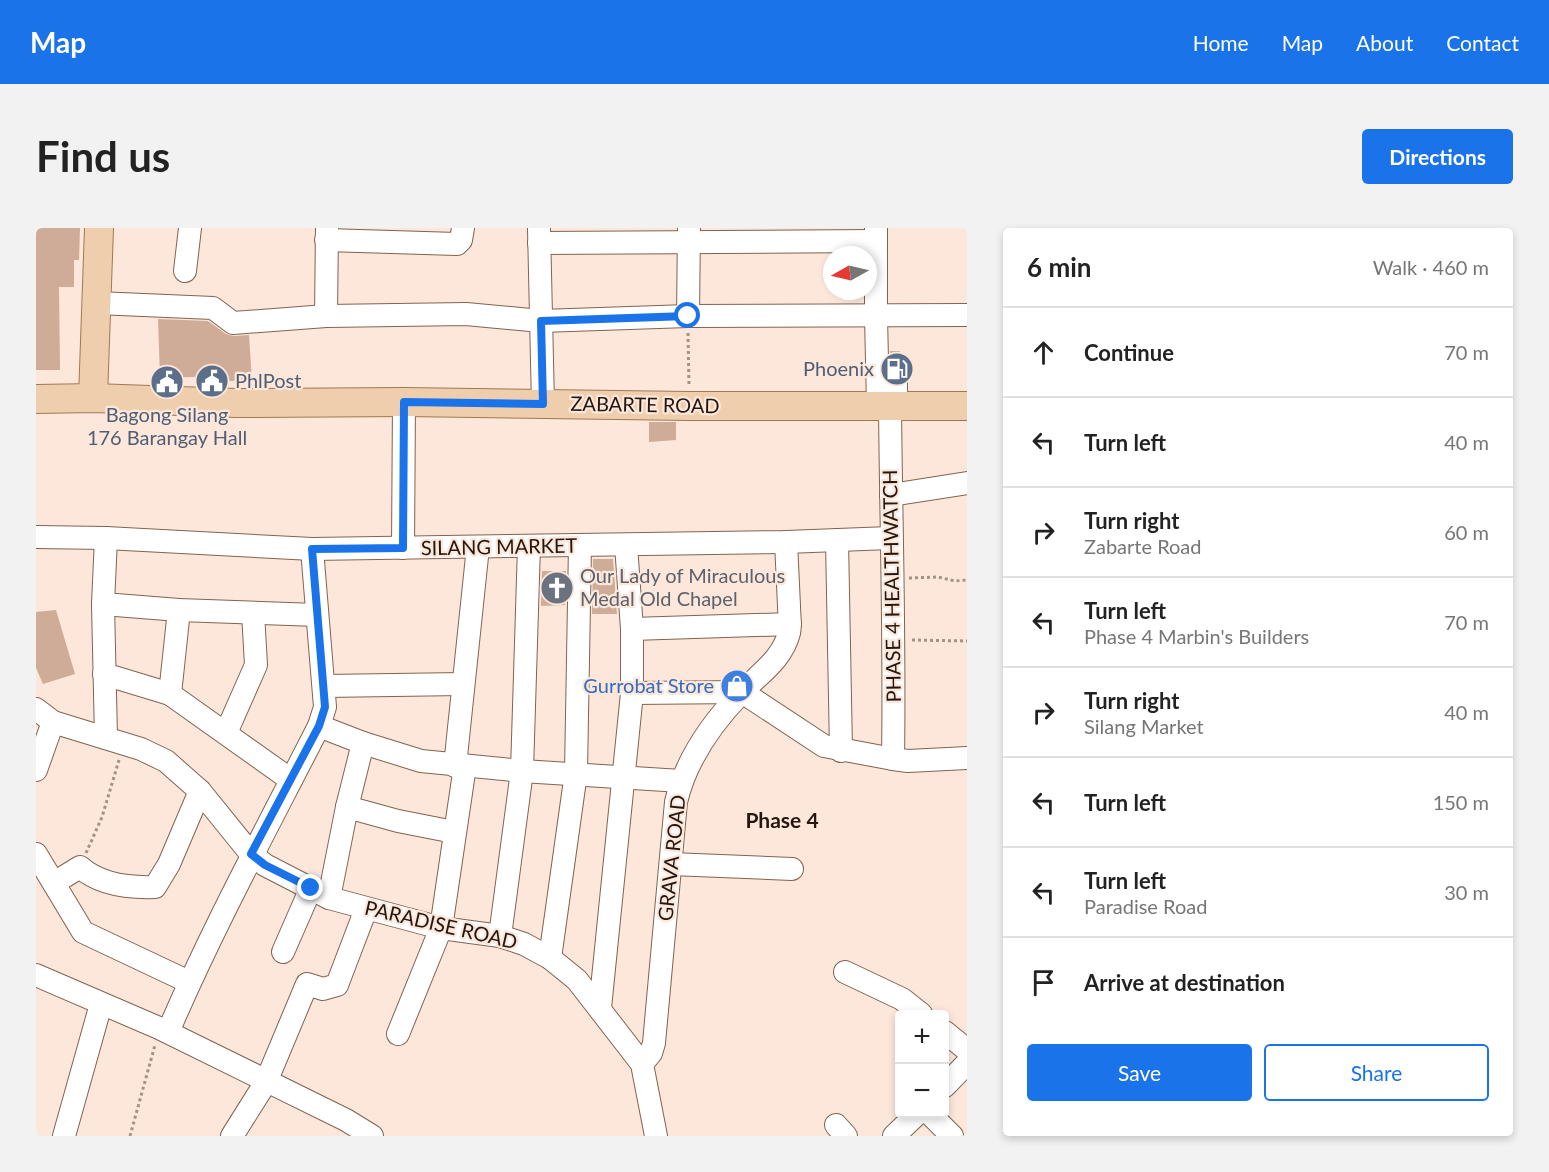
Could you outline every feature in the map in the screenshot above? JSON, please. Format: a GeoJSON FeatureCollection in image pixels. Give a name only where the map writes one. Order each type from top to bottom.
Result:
{"type":"FeatureCollection","features":[{"type":"Feature","properties":{"kind":"main road"},"geometry":{"type":"LineString","coordinates":[[93,398],[99,228]]}},
{"type":"Feature","properties":{"kind":"main road","name":"ZABARTE ROAD"},"geometry":{"type":"LineString","coordinates":[[36,399],[93,398],[236,403],[404,402],[690,406],[887,388],[967,406]]}},
{"type":"Feature","properties":{"kind":"street"},"geometry":{"type":"LineString","coordinates":[[186,271],[190,228]]}},
{"type":"Feature","properties":{"kind":"street"},"geometry":{"type":"LineString","coordinates":[[326,316],[326,234],[407,236],[457,244],[463,228]]}},
{"type":"Feature","properties":{"kind":"street"},"geometry":{"type":"LineString","coordinates":[[543,404],[539,235],[876,234]]}},
{"type":"Feature","properties":{"kind":"street","name":"PHASE 4 HEALTHWATCH"},"geometry":{"type":"LineString","coordinates":[[876,234],[876,316],[887,388],[897,759]]}},
{"type":"Feature","properties":{"kind":"street"},"geometry":{"type":"LineString","coordinates":[[688,316],[689,235]]}},
{"type":"Feature","properties":{"kind":"street"},"geometry":{"type":"LineString","coordinates":[[97,303],[213,308],[233,322],[326,316],[466,314],[541,321],[688,316],[967,315]]}},
{"type":"Feature","properties":{"kind":"street"},"geometry":{"type":"LineString","coordinates":[[403,548],[404,402]]}},
{"type":"Feature","properties":{"kind":"street"},"geometry":{"type":"LineString","coordinates":[[891,495],[967,483]]}},
{"type":"Feature","properties":{"kind":"street","name":"SILANG MARKET"},"geometry":{"type":"LineString","coordinates":[[36,537],[106,538],[312,549],[580,546],[890,538]]}},
{"type":"Feature","properties":{"kind":"street"},"geometry":{"type":"LineString","coordinates":[[106,538],[103,604],[104,674],[114,741]]}},
{"type":"Feature","properties":{"kind":"street"},"geometry":{"type":"LineString","coordinates":[[837,540],[840,751]]}},
{"type":"Feature","properties":{"kind":"street","name":"GRAVA ROAD"},"geometry":{"type":"LineString","coordinates":[[642,1064],[651,1053],[654,1043],[676,802],[681,781],[712,725],[770,666],[784,648],[790,632],[786,542]]}},
{"type":"Feature","properties":{"kind":"street"},"geometry":{"type":"LineString","coordinates":[[600,1008],[632,693],[633,629],[626,545]]}},
{"type":"Feature","properties":{"kind":"street"},"geometry":{"type":"LineString","coordinates":[[500,936],[522,771],[529,546]]}},
{"type":"Feature","properties":{"kind":"street"},"geometry":{"type":"LineString","coordinates":[[550,958],[576,773],[580,546]]}},
{"type":"Feature","properties":{"kind":"street"},"geometry":{"type":"LineString","coordinates":[[398,1034],[441,928],[454,832],[460,766],[463,684],[478,547]]}},
{"type":"Feature","properties":{"kind":"street"},"geometry":{"type":"LineString","coordinates":[[164,1030],[251,854],[319,726],[325,707],[312,549]]}},
{"type":"Feature","properties":{"kind":"street"},"geometry":{"type":"LineString","coordinates":[[103,604],[179,610],[317,615]]}},
{"type":"Feature","properties":{"kind":"street"},"geometry":{"type":"LineString","coordinates":[[170,694],[179,610]]}},
{"type":"Feature","properties":{"kind":"street"},"geometry":{"type":"LineString","coordinates":[[226,733],[256,665],[253,612]]}},
{"type":"Feature","properties":{"kind":"street"},"geometry":{"type":"LineString","coordinates":[[633,629],[790,624]]}},
{"type":"Feature","properties":{"kind":"street"},"geometry":{"type":"LineString","coordinates":[[104,674],[170,694],[291,780]]}},
{"type":"Feature","properties":{"kind":"street"},"geometry":{"type":"LineString","coordinates":[[324,686],[463,684]]}},
{"type":"Feature","properties":{"kind":"street"},"geometry":{"type":"LineString","coordinates":[[632,693],[742,692],[818,743],[840,751],[897,759],[967,758]]}},
{"type":"Feature","properties":{"kind":"street"},"geometry":{"type":"LineString","coordinates":[[36,770],[45,716]]}},
{"type":"Feature","properties":{"kind":"street","name":"PARADISE ROAD"},"geometry":{"type":"LineString","coordinates":[[45,716],[153,753],[166,761],[200,791],[251,854],[265,865],[320,893],[366,909],[441,928],[500,936],[524,944],[550,958],[577,981],[642,1064],[656,1136]]}},
{"type":"Feature","properties":{"kind":"street"},"geometry":{"type":"LineString","coordinates":[[319,726],[421,761],[522,771],[681,781]]}},
{"type":"Feature","properties":{"kind":"street"},"geometry":{"type":"LineString","coordinates":[[283,952],[320,893],[347,807],[363,743]]}},
{"type":"Feature","properties":{"kind":"street"},"geometry":{"type":"LineString","coordinates":[[54,884],[80,867],[91,877],[130,888],[155,887],[168,864],[200,791]]}},
{"type":"Feature","properties":{"kind":"street"},"geometry":{"type":"LineString","coordinates":[[347,807],[398,821],[454,832]]}},
{"type":"Feature","properties":{"kind":"street"},"geometry":{"type":"LineString","coordinates":[[36,854],[79,927],[87,935],[189,982]]}},
{"type":"Feature","properties":{"kind":"street"},"geometry":{"type":"LineString","coordinates":[[670,864],[792,868]]}},
{"type":"Feature","properties":{"kind":"street"},"geometry":{"type":"LineString","coordinates":[[241,1133],[266,1082],[307,984],[323,990],[337,985],[366,909]]}},
{"type":"Feature","properties":{"kind":"street"},"geometry":{"type":"LineString","coordinates":[[845,972],[902,999],[916,1010]]}},
{"type":"Feature","properties":{"kind":"street"},"geometry":{"type":"LineString","coordinates":[[36,975],[164,1030],[346,1120],[369,1135]]}},
{"type":"Feature","properties":{"kind":"street"},"geometry":{"type":"LineString","coordinates":[[64,1136],[100,1004]]}},
{"type":"Feature","properties":{"kind":"street"},"geometry":{"type":"LineString","coordinates":[[949,1035],[967,1050]]}},
{"type":"Feature","properties":{"kind":"street"},"geometry":{"type":"LineString","coordinates":[[949,1082],[967,1063]]}},
{"type":"Feature","properties":{"kind":"street"},"geometry":{"type":"LineString","coordinates":[[894,1136],[912,1118]]}},
{"type":"Feature","properties":{"kind":"street"},"geometry":{"type":"LineString","coordinates":[[935,1118],[952,1136]]}},
{"type":"Feature","properties":{"kind":"path"},"geometry":{"type":"LineString","coordinates":[[688,316],[690,406]]}},
{"type":"Feature","properties":{"kind":"path"},"geometry":{"type":"LineString","coordinates":[[892,579],[938,577],[955,581],[967,580]]}},
{"type":"Feature","properties":{"kind":"path"},"geometry":{"type":"LineString","coordinates":[[894,640],[967,641]]}},
{"type":"Feature","properties":{"kind":"path"},"geometry":{"type":"LineString","coordinates":[[80,867],[102,817],[114,741]]}},
{"type":"Feature","properties":{"kind":"path"},"geometry":{"type":"LineString","coordinates":[[130,1136],[164,1030]]}},
{"type":"Feature","properties":{"kind":"building"},"geometry":{"type":"Polygon","coordinates":[[[36,228],[80,228],[79,260],[74,260],[74,287],[59,287],[60,370],[36,370],[36,228]]]}},
{"type":"Feature","properties":{"kind":"building"},"geometry":{"type":"Polygon","coordinates":[[[158,319],[208,321],[226,334],[249,335],[252,381],[226,381],[226,376],[160,378],[158,319]]]}},
{"type":"Feature","properties":{"kind":"building"},"geometry":{"type":"Polygon","coordinates":[[[890,351],[900,351],[900,370],[891,371],[890,351]]]}},
{"type":"Feature","properties":{"kind":"building"},"geometry":{"type":"Polygon","coordinates":[[[649,422],[676,422],[676,440],[649,442],[649,422]]]}},
{"type":"Feature","properties":{"kind":"building"},"geometry":{"type":"Polygon","coordinates":[[[593,559],[613,559],[617,614],[592,614],[593,559]]]}},
{"type":"Feature","properties":{"kind":"building","name":"Our Lady of Miraculous Medal Old Chapel"},"geometry":{"type":"Polygon","coordinates":[[[542,571],[566,571],[565,605],[541,606],[542,571]]]}},
{"type":"Feature","properties":{"kind":"building"},"geometry":{"type":"Polygon","coordinates":[[[56,610],[75,674],[43,684],[36,668],[36,612],[56,610]]]}},
{"type":"Feature","properties":{"kind":"tunnel"},"geometry":{"type":"LineString","coordinates":[[887,364],[894,366],[896,383]]}},
{"type":"Feature","properties":{"kind":"place","name":"Phoenix"},"geometry":{"type":"Point","coordinates":[897,369]}},
{"type":"Feature","properties":{"kind":"place","name":"PhlPost"},"geometry":{"type":"Point","coordinates":[212,381]}},
{"type":"Feature","properties":{"kind":"place","name":"Bagong Silang 176 Barangay Hall"},"geometry":{"type":"Point","coordinates":[167,382]}},
{"type":"Feature","properties":{"kind":"place","name":"Our Lady of Miraculous Medal Old Chapel"},"geometry":{"type":"Point","coordinates":[557,588]}},
{"type":"Feature","properties":{"kind":"place","name":"Gurrobat Store"},"geometry":{"type":"Point","coordinates":[737,686]}},
{"type":"Feature","properties":{"kind":"district","name":"Phase 4"},"geometry":{"type":"Point","coordinates":[782,821]}},
{"type":"Feature","properties":{"kind":"route"},"geometry":{"type":"LineString","coordinates":[[311,888],[265,865],[251,854],[319,726],[325,707],[312,549],[403,548],[404,402],[543,404],[541,321],[688,316]]}}]}
